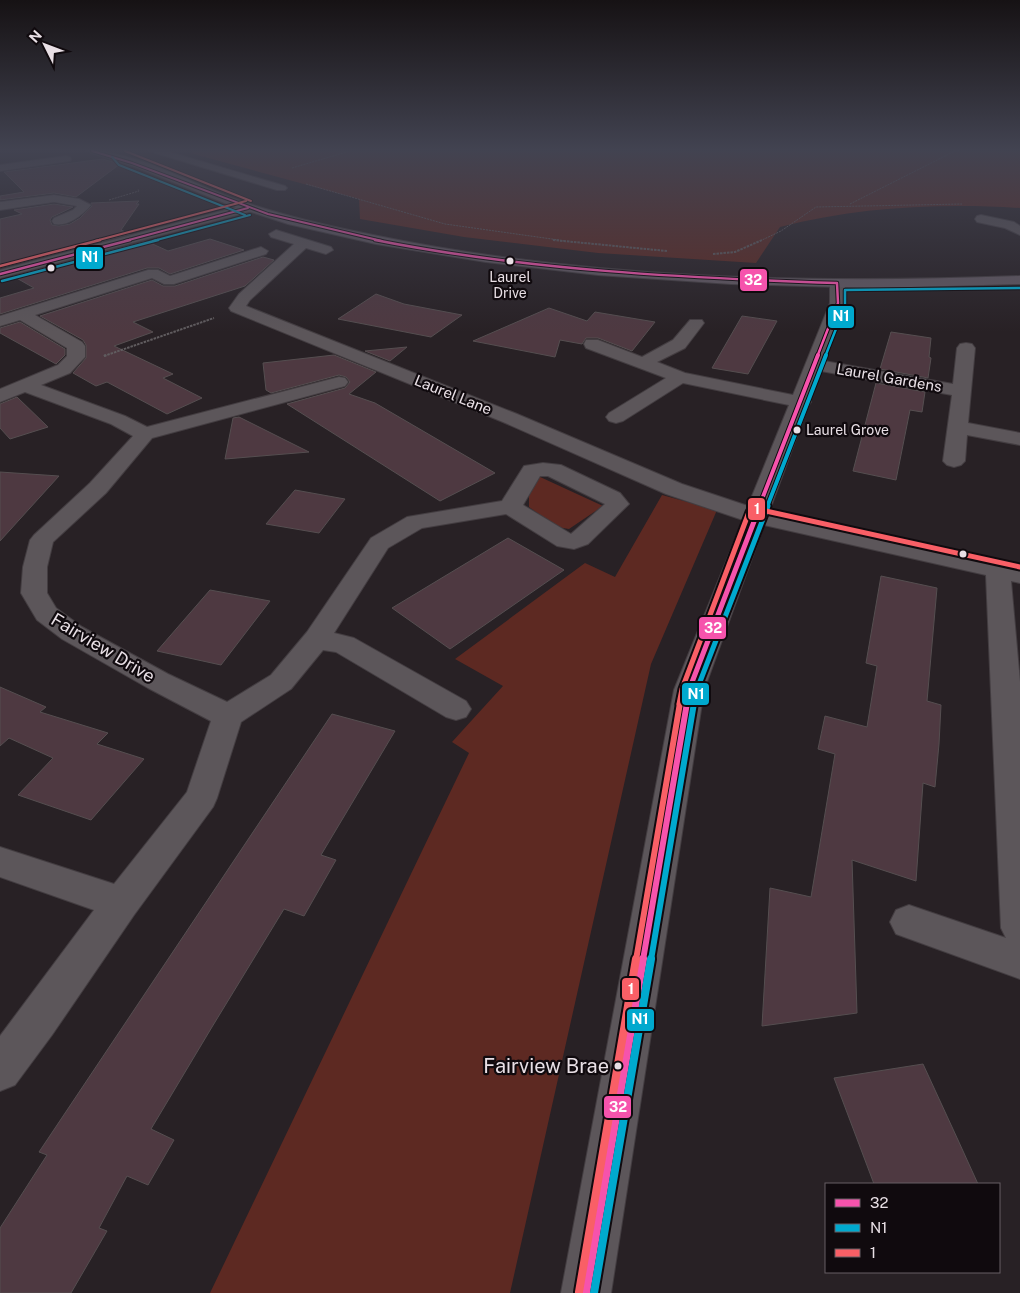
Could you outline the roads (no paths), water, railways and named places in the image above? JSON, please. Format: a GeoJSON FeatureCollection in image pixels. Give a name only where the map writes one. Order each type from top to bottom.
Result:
{"type":"FeatureCollection","features":[{"type":"Feature","properties":{"kind":"main road"},"geometry":{"type":"LineString","coordinates":[[259,211],[306,225],[371,239],[448,253],[522,263],[692,278],[837,284],[1020,280]]}},
{"type":"Feature","properties":{"kind":"street"},"geometry":{"type":"LineString","coordinates":[[58,221],[78,211]]}},
{"type":"Feature","properties":{"kind":"street"},"geometry":{"type":"LineString","coordinates":[[0,274],[236,211]]}},
{"type":"Feature","properties":{"kind":"street"},"geometry":{"type":"LineString","coordinates":[[981,219],[1010,225],[1020,231]]}},
{"type":"Feature","properties":{"kind":"street"},"geometry":{"type":"LineString","coordinates":[[276,234],[326,250]]}},
{"type":"Feature","properties":{"kind":"street","name":"Laurel Lane"},"geometry":{"type":"LineString","coordinates":[[303,242],[244,297],[237,308],[510,418],[674,488],[755,516],[1009,573]]}},
{"type":"Feature","properties":{"kind":"street"},"geometry":{"type":"LineString","coordinates":[[0,321],[153,273],[168,281],[261,251]]}},
{"type":"Feature","properties":{"kind":"street"},"geometry":{"type":"LineString","coordinates":[[0,257],[21,269]]}},
{"type":"Feature","properties":{"kind":"street"},"geometry":{"type":"LineString","coordinates":[[586,1293],[689,690],[755,516],[816,365],[838,303],[837,284]]}},
{"type":"Feature","properties":{"kind":"street"},"geometry":{"type":"LineString","coordinates":[[0,396],[64,369],[76,357],[76,346],[22,314]]}},
{"type":"Feature","properties":{"kind":"street"},"geometry":{"type":"LineString","coordinates":[[643,363],[679,344],[696,323]]}},
{"type":"Feature","properties":{"kind":"street"},"geometry":{"type":"LineString","coordinates":[[592,344],[680,377],[802,402]]}},
{"type":"Feature","properties":{"kind":"street","name":"Laurel Gardens"},"geometry":{"type":"LineString","coordinates":[[954,461],[966,348]]}},
{"type":"Feature","properties":{"kind":"street","name":"Laurel Gardens"},"geometry":{"type":"LineString","coordinates":[[816,365],[962,391]]}},
{"type":"Feature","properties":{"kind":"street"},"geometry":{"type":"LineString","coordinates":[[616,417],[680,377]]}},
{"type":"Feature","properties":{"kind":"street"},"geometry":{"type":"LineString","coordinates":[[26,386],[118,420],[145,434],[339,382]]}},
{"type":"Feature","properties":{"kind":"street"},"geometry":{"type":"LineString","coordinates":[[958,427],[1020,440]]}},
{"type":"Feature","properties":{"kind":"street","name":"Fairview Drive"},"geometry":{"type":"LineString","coordinates":[[145,434],[98,488],[42,540],[35,567],[34,593],[46,614],[72,633],[158,681],[228,716]]}},
{"type":"Feature","properties":{"kind":"street"},"geometry":{"type":"LineString","coordinates":[[0,1070],[201,798],[228,716],[281,682],[317,639],[379,543],[415,522],[510,507]]}},
{"type":"Feature","properties":{"kind":"street"},"geometry":{"type":"LineString","coordinates":[[1009,573],[1020,928]]}},
{"type":"Feature","properties":{"kind":"street"},"geometry":{"type":"LineString","coordinates":[[317,639],[344,645],[456,709]]}},
{"type":"Feature","properties":{"kind":"street"},"geometry":{"type":"LineString","coordinates":[[0,862],[122,903]]}},
{"type":"Feature","properties":{"kind":"street"},"geometry":{"type":"LineString","coordinates":[[909,922],[1020,961]]}},
{"type":"Feature","properties":{"kind":"place","name":"Laurel Drive"},"geometry":{"type":"Point","coordinates":[510,261]}},
{"type":"Feature","properties":{"kind":"place","name":"Laurel Grove"},"geometry":{"type":"Point","coordinates":[797,430]}},
{"type":"Feature","properties":{"kind":"place","name":"Fairview Brae"},"geometry":{"type":"Point","coordinates":[618,1066]}}]}
